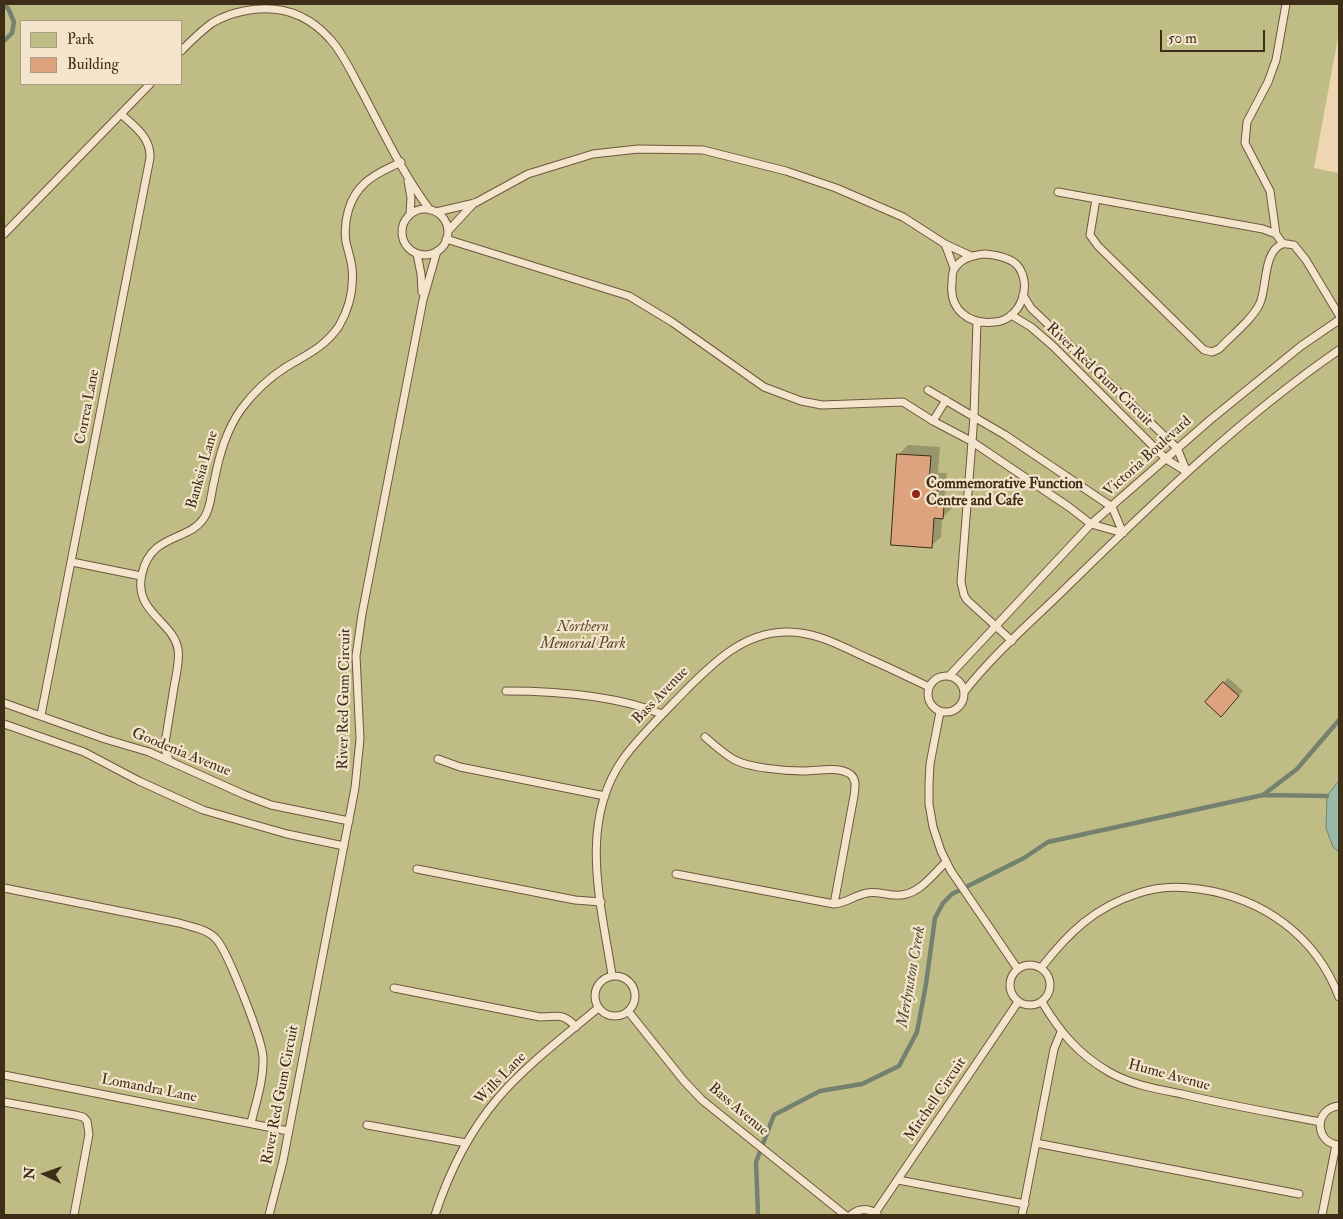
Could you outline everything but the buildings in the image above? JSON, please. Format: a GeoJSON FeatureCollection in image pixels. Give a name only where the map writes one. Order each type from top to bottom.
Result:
{"type":"FeatureCollection","features":[{"type":"Feature","properties":{"kind":"lane"},"geometry":{"type":"LineString","coordinates":[[1283,244],[1276,234],[1270,191],[1245,143],[1247,122],[1268,82],[1276,60],[1286,4]]}},
{"type":"Feature","properties":{"kind":"lane"},"geometry":{"type":"LineString","coordinates":[[182,50],[214,22],[234,13],[260,8],[280,9],[296,14],[313,24],[331,40],[344,59],[408,179],[433,211],[446,224],[447,235]]}},
{"type":"Feature","properties":{"kind":"lane"},"geometry":{"type":"LineString","coordinates":[[4,234],[149,85]]}},
{"type":"Feature","properties":{"kind":"lane","name":"Correa Lane"},"geometry":{"type":"LineString","coordinates":[[41,715],[150,158],[149,144],[146,138],[121,114]]}},
{"type":"Feature","properties":{"kind":"lane"},"geometry":{"type":"LineString","coordinates":[[410,214],[423,209],[433,211],[475,203],[528,174],[593,154],[638,149],[703,150],[786,171],[836,188],[903,216],[945,244],[971,256]]}},
{"type":"Feature","properties":{"kind":"lane","name":"Banksia Lane"},"geometry":{"type":"LineString","coordinates":[[141,576],[149,556],[157,548],[190,530],[204,519],[223,444],[243,406],[275,374],[323,345],[339,325],[350,301],[352,285],[352,268],[345,233],[348,211],[355,195],[365,182],[400,162]]}},
{"type":"Feature","properties":{"kind":"lane"},"geometry":{"type":"LineString","coordinates":[[408,179],[410,214],[402,226],[403,240],[411,251],[417,254],[424,255],[437,251],[443,246],[447,235],[475,203]]}},
{"type":"Feature","properties":{"kind":"lane"},"geometry":{"type":"LineString","coordinates":[[1058,192],[1263,229],[1276,234]]}},
{"type":"Feature","properties":{"kind":"lane"},"geometry":{"type":"LineString","coordinates":[[1096,199],[1090,235],[1098,246],[1204,350],[1212,352],[1219,349],[1246,322],[1260,303],[1274,249],[1283,244],[1294,245],[1306,260],[1339,315]]}},
{"type":"Feature","properties":{"kind":"lane"},"geometry":{"type":"LineString","coordinates":[[447,235],[629,296],[672,322],[764,386],[801,401],[822,405],[903,402],[933,421],[971,441],[1091,524],[1123,533]]}},
{"type":"Feature","properties":{"kind":"lane"},"geometry":{"type":"LineString","coordinates":[[945,244],[954,268],[951,291],[954,303],[961,313],[971,320],[995,322],[1006,319],[1016,312],[1022,301],[1024,289],[1023,276],[1017,266],[1009,259],[999,255],[971,256],[964,259],[954,268]]}},
{"type":"Feature","properties":{"kind":"lane","name":"River Red Gum Circuit"},"geometry":{"type":"LineString","coordinates":[[270,1215],[349,822],[358,763],[360,739],[357,639],[423,300],[437,251]]}},
{"type":"Feature","properties":{"kind":"lane","name":"River Red Gum Circuit"},"geometry":{"type":"LineString","coordinates":[[417,254],[423,300]]}},
{"type":"Feature","properties":{"kind":"lane","name":"River Red Gum Circuit"},"geometry":{"type":"LineString","coordinates":[[1023,295],[1031,308],[1177,448],[1187,472]]}},
{"type":"Feature","properties":{"kind":"lane","name":"River Red Gum Circuit"},"geometry":{"type":"LineString","coordinates":[[1011,315],[1031,327],[1053,346],[1166,459],[1187,472]]}},
{"type":"Feature","properties":{"kind":"lane","name":"Victoria Boulevard"},"geometry":{"type":"LineString","coordinates":[[949,676],[1091,524],[1177,448],[1301,346],[1339,320]]}},
{"type":"Feature","properties":{"kind":"lane"},"geometry":{"type":"LineString","coordinates":[[977,321],[974,416],[961,582],[967,600],[1012,641]]}},
{"type":"Feature","properties":{"kind":"lane"},"geometry":{"type":"LineString","coordinates":[[964,692],[1012,641],[1187,472],[1231,434],[1339,350]]}},
{"type":"Feature","properties":{"kind":"lane"},"geometry":{"type":"LineString","coordinates":[[928,390],[1005,435],[1112,507],[1123,533]]}},
{"type":"Feature","properties":{"kind":"lane"},"geometry":{"type":"LineString","coordinates":[[933,421],[946,400]]}},
{"type":"Feature","properties":{"kind":"lane"},"geometry":{"type":"LineString","coordinates":[[72,562],[141,576],[141,586],[148,609],[170,633],[178,648],[177,673],[164,743],[169,760]]}},
{"type":"Feature","properties":{"kind":"lane","name":"Bass Avenue"},"geometry":{"type":"LineString","coordinates":[[612,975],[595,861],[596,834],[605,796],[622,760],[662,714],[700,676],[739,644],[752,638],[785,632],[804,633],[836,643],[929,687]]}},
{"type":"Feature","properties":{"kind":"lane"},"geometry":{"type":"LineString","coordinates":[[949,676],[959,681],[964,692],[964,698],[958,709],[952,712],[940,712],[934,708],[928,699],[929,687],[937,678],[949,676]]}},
{"type":"Feature","properties":{"kind":"lane"},"geometry":{"type":"LineString","coordinates":[[506,691],[595,698],[629,703],[662,714]]}},
{"type":"Feature","properties":{"kind":"lane","name":"Goodenia Avenue"},"geometry":{"type":"LineString","coordinates":[[4,703],[104,739],[149,752],[271,805],[349,822]]}},
{"type":"Feature","properties":{"kind":"lane"},"geometry":{"type":"LineString","coordinates":[[940,712],[930,764],[929,804],[933,827],[941,851],[951,871],[1017,968]]}},
{"type":"Feature","properties":{"kind":"lane"},"geometry":{"type":"LineString","coordinates":[[4,724],[84,752],[139,781],[203,810],[287,834],[344,846]]}},
{"type":"Feature","properties":{"kind":"lane"},"geometry":{"type":"LineString","coordinates":[[705,737],[740,762],[791,770],[837,770],[853,778],[855,782],[854,796],[834,904]]}},
{"type":"Feature","properties":{"kind":"lane"},"geometry":{"type":"LineString","coordinates":[[438,759],[460,768],[605,796]]}},
{"type":"Feature","properties":{"kind":"lane"},"geometry":{"type":"LineString","coordinates":[[676,874],[834,904],[842,903],[868,892],[896,895],[914,892],[921,888],[946,862]]}},
{"type":"Feature","properties":{"kind":"lane"},"geometry":{"type":"LineString","coordinates":[[417,869],[575,900],[601,902]]}},
{"type":"Feature","properties":{"kind":"lane"},"geometry":{"type":"LineString","coordinates":[[1041,968],[1060,943],[1076,928],[1106,908],[1139,892],[1167,887],[1189,888],[1219,892],[1247,900],[1277,918],[1316,954],[1333,980],[1339,997]]}},
{"type":"Feature","properties":{"kind":"lane"},"geometry":{"type":"LineString","coordinates":[[4,888],[179,923],[205,931],[216,939],[226,955],[264,1056],[263,1070],[251,1123]]}},
{"type":"Feature","properties":{"kind":"lane"},"geometry":{"type":"LineString","coordinates":[[1029,964],[1041,968],[1049,978],[1050,991],[1042,1002],[1030,1006],[1018,1002],[1014,998],[1009,986],[1013,973],[1017,968],[1029,964]]}},
{"type":"Feature","properties":{"kind":"lane"},"geometry":{"type":"LineString","coordinates":[[612,975],[625,978],[634,987],[635,1000],[628,1011],[616,1016],[609,1016],[598,1008],[594,995],[596,988],[605,977],[612,975]]}},
{"type":"Feature","properties":{"kind":"lane"},"geometry":{"type":"LineString","coordinates":[[394,988],[540,1017],[561,1016],[570,1020],[576,1027]]}},
{"type":"Feature","properties":{"kind":"lane","name":"Mitchell Circuit"},"geometry":{"type":"LineString","coordinates":[[877,1214],[1018,1002]]}},
{"type":"Feature","properties":{"kind":"lane","name":"Hume Avenue"},"geometry":{"type":"LineString","coordinates":[[1042,1002],[1062,1032],[1076,1048],[1100,1066],[1124,1079],[1146,1087],[1218,1103],[1320,1122]]}},
{"type":"Feature","properties":{"kind":"lane","name":"Wills Lane"},"geometry":{"type":"LineString","coordinates":[[435,1215],[448,1178],[466,1144],[500,1096],[598,1008]]}},
{"type":"Feature","properties":{"kind":"lane","name":"Bass Avenue"},"geometry":{"type":"LineString","coordinates":[[628,1011],[678,1074],[702,1100],[845,1215]]}},
{"type":"Feature","properties":{"kind":"lane"},"geometry":{"type":"LineString","coordinates":[[1022,1215],[1054,1049],[1062,1032]]}},
{"type":"Feature","properties":{"kind":"lane","name":"Lomandra Lane"},"geometry":{"type":"LineString","coordinates":[[4,1075],[288,1131]]}},
{"type":"Feature","properties":{"kind":"lane"},"geometry":{"type":"LineString","coordinates":[[4,1102],[75,1115],[87,1121],[90,1128],[74,1215]]}},
{"type":"Feature","properties":{"kind":"lane"},"geometry":{"type":"LineString","coordinates":[[1322,1215],[1338,1145],[1325,1139],[1320,1122],[1326,1111],[1339,1106]]}},
{"type":"Feature","properties":{"kind":"lane"},"geometry":{"type":"LineString","coordinates":[[367,1125],[466,1144]]}},
{"type":"Feature","properties":{"kind":"lane"},"geometry":{"type":"LineString","coordinates":[[1036,1143],[1299,1194]]}},
{"type":"Feature","properties":{"kind":"lane"},"geometry":{"type":"LineString","coordinates":[[898,1180],[1025,1204]]}},
{"type":"Feature","properties":{"kind":"lane"},"geometry":{"type":"LineString","coordinates":[[851,1215],[864,1209],[877,1214]]}},
{"type":"Feature","properties":{"kind":"green space","name":"Northern Memorial Park"},"geometry":{"type":"Polygon","coordinates":[[[4,4],[1339,4],[1339,32],[1314,168],[1339,173],[1339,1215],[4,1215],[4,4]]]}},
{"type":"Feature","properties":{"kind":"shaded area"},"geometry":{"type":"Polygon","coordinates":[[[1339,781],[1339,852],[1333,847],[1326,828],[1327,796],[1339,781]]]}},
{"type":"Feature","properties":{"kind":"waterway"},"geometry":{"type":"LineString","coordinates":[[4,6],[8,8],[14,22],[12,33],[4,41]]}},
{"type":"Feature","properties":{"kind":"waterway","name":"Merlynston Creek"},"geometry":{"type":"LineString","coordinates":[[1263,795],[1297,769],[1339,720]]}},
{"type":"Feature","properties":{"kind":"waterway","name":"Merlynston Creek"},"geometry":{"type":"LineString","coordinates":[[758,1215],[756,1162],[774,1115],[820,1091],[862,1084],[899,1066],[917,1032],[935,918],[943,903],[952,894],[1024,858],[1048,842],[1263,795],[1327,796]]}},
{"type":"Feature","properties":{"kind":"place","name":"Commemorative Function Centre and Cafe"},"geometry":{"type":"Point","coordinates":[916,494]}}]}
